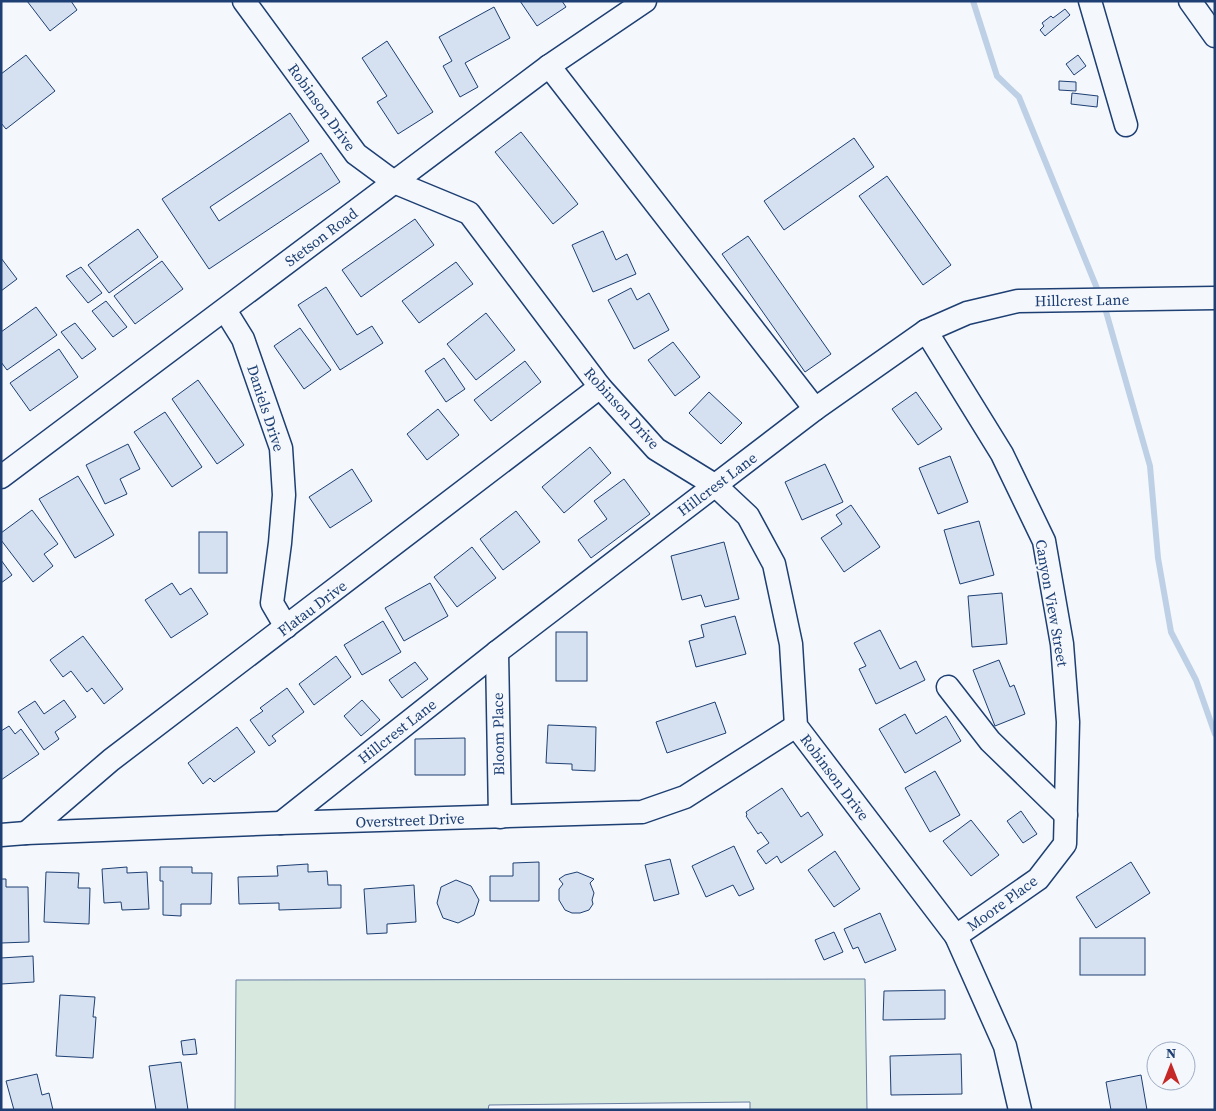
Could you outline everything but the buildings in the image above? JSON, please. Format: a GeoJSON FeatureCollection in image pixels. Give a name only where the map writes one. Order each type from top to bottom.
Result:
{"type":"FeatureCollection","features":[{"type":"Feature","properties":{"kind":"street","name":"Robinson Drive"},"geometry":{"type":"LineString","coordinates":[[244,1],[356,154],[394,182],[469,213],[600,387],[656,449],[716,486],[748,516],[774,564],[791,644],[796,726],[956,936],[1005,1046],[1020,1110]]}},
{"type":"Feature","properties":{"kind":"street","name":"Stetson Road"},"geometry":{"type":"LineString","coordinates":[[1,477],[549,66],[644,1]]}},
{"type":"Feature","properties":{"kind":"street"},"geometry":{"type":"LineString","coordinates":[[1090,1],[1126,125]]}},
{"type":"Feature","properties":{"kind":"street"},"geometry":{"type":"LineString","coordinates":[[1190,1],[1215,36]]}},
{"type":"Feature","properties":{"kind":"street"},"geometry":{"type":"LineString","coordinates":[[549,66],[815,409]]}},
{"type":"Feature","properties":{"kind":"street","name":"Hillcrest Lane"},"geometry":{"type":"LineString","coordinates":[[281,823],[497,652],[815,409],[926,331],[967,313],[1018,301],[1215,298]]}},
{"type":"Feature","properties":{"kind":"street","name":"Daniels Drive"},"geometry":{"type":"LineString","coordinates":[[224,310],[242,339],[281,448],[284,495],[272,603],[286,627]]}},
{"type":"Feature","properties":{"kind":"street","name":"Canyon View Street"},"geometry":{"type":"LineString","coordinates":[[926,331],[1002,454],[1044,542],[1062,644],[1068,722],[1065,844]]}},
{"type":"Feature","properties":{"kind":"street","name":"Flatau Drive"},"geometry":{"type":"LineString","coordinates":[[26,833],[111,760],[600,387]]}},
{"type":"Feature","properties":{"kind":"street","name":"Bloom Place"},"geometry":{"type":"LineString","coordinates":[[497,652],[500,817]]}},
{"type":"Feature","properties":{"kind":"street"},"geometry":{"type":"LineString","coordinates":[[948,687],[990,741],[1066,815]]}},
{"type":"Feature","properties":{"kind":"street","name":"Overstreet Drive"},"geometry":{"type":"LineString","coordinates":[[1,835],[281,823],[642,812],[685,797],[796,726]]}},
{"type":"Feature","properties":{"kind":"street","name":"Moore Place"},"geometry":{"type":"LineString","coordinates":[[956,936],[1038,880],[1065,844]]}},
{"type":"Feature","properties":{"kind":"shaded area"},"geometry":{"type":"Polygon","coordinates":[[[865,979],[867,1110],[750,1110],[750,1102],[489,1105],[488,1110],[235,1110],[236,980],[865,979]]]}},
{"type":"Feature","properties":{"kind":"waterway"},"geometry":{"type":"LineString","coordinates":[[973,1],[997,76],[1019,97],[1105,308],[1150,466],[1158,558],[1171,632],[1196,680],[1215,734]]}}]}
